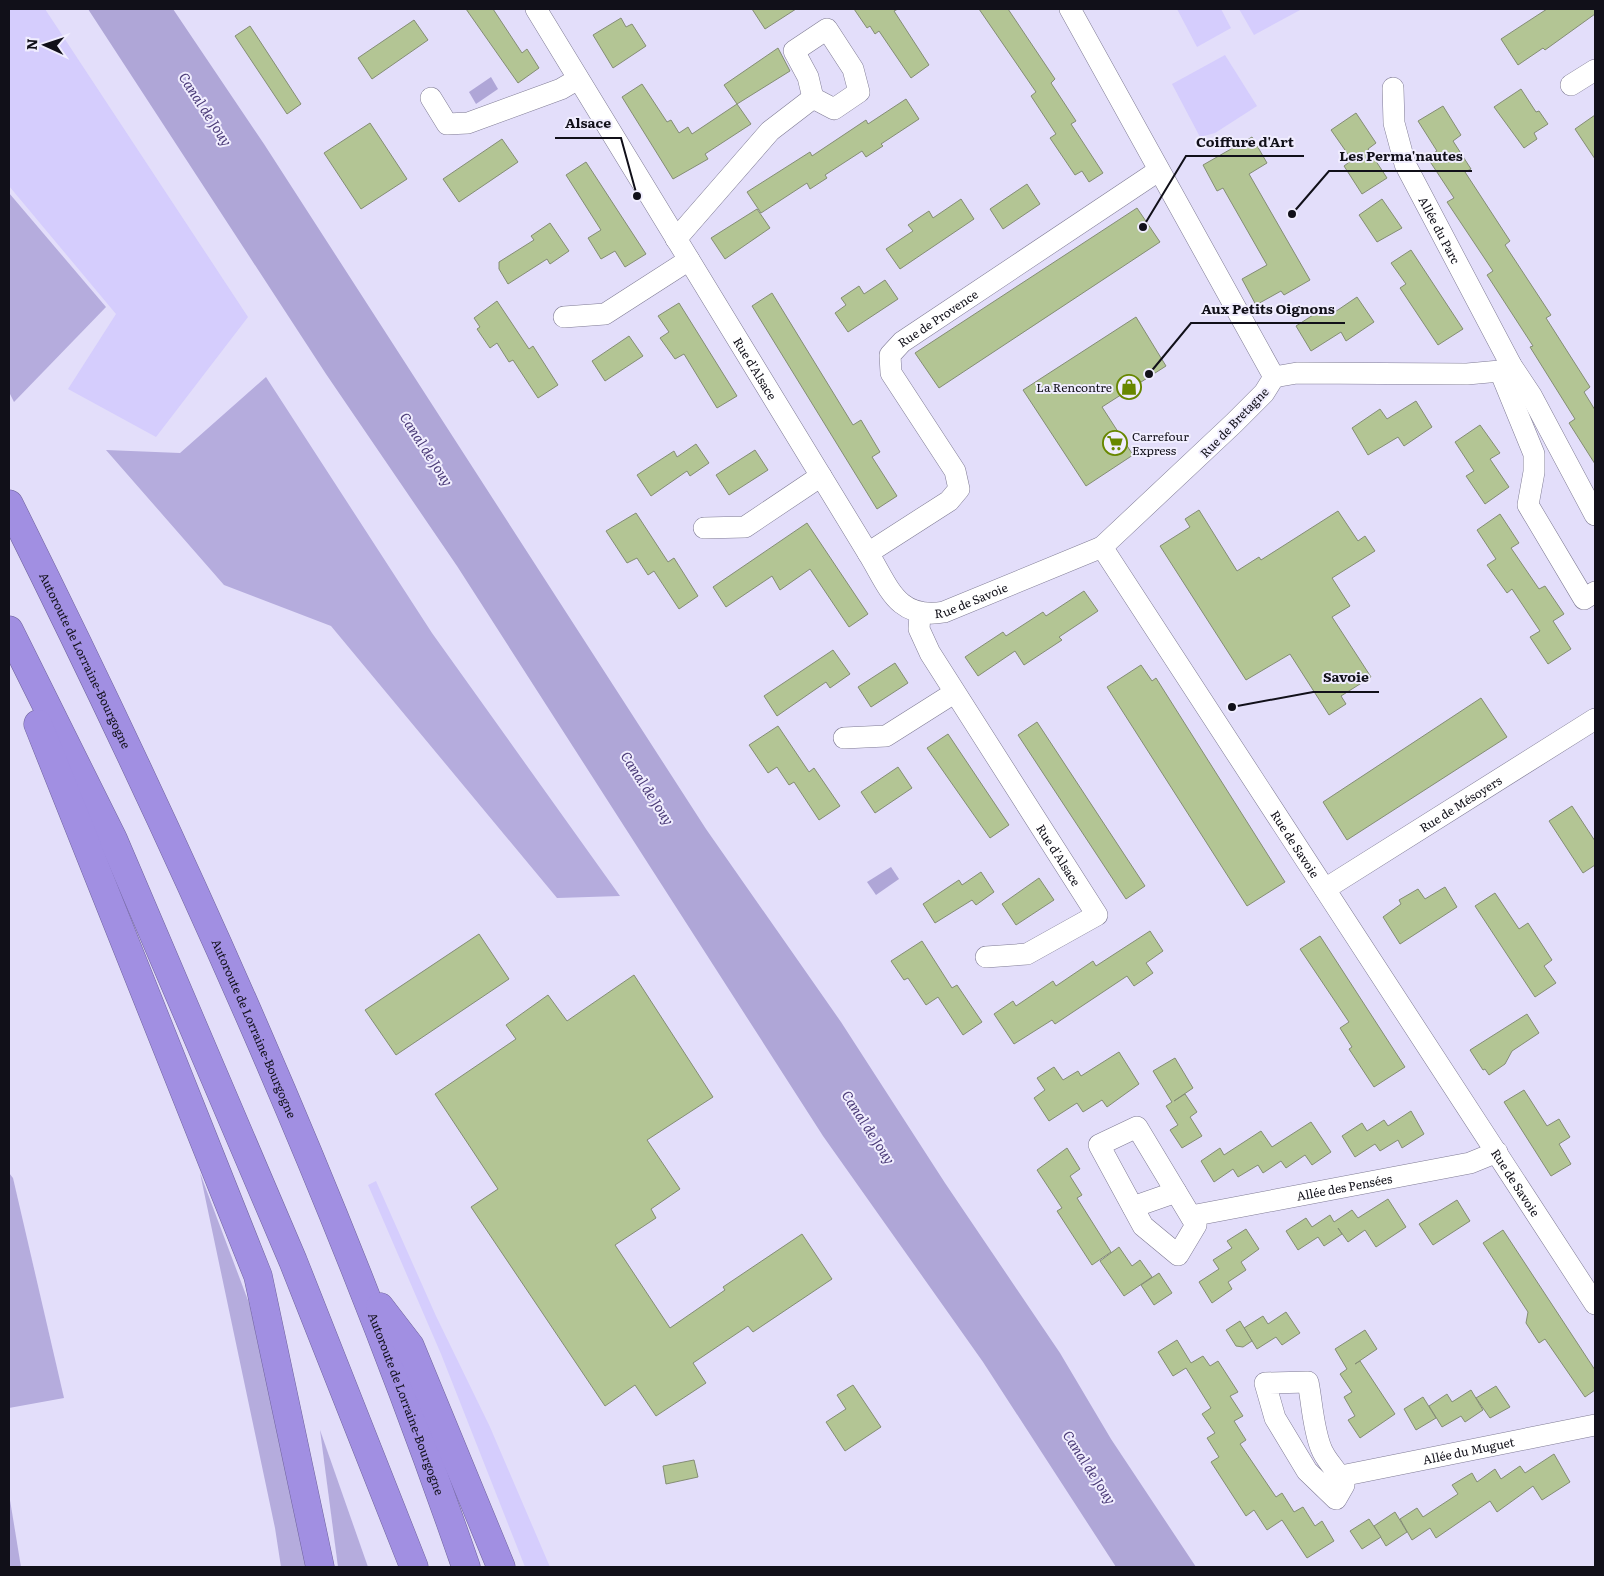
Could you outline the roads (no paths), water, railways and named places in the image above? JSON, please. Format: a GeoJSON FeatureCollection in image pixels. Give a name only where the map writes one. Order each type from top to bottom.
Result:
{"type":"FeatureCollection","features":[{"type":"Feature","properties":{"kind":"highway","name":"Autoroute de Lorraine-Bourgogne"},"geometry":{"type":"LineString","coordinates":[[9,504],[95,678],[174,846],[274,1072],[399,1380],[466,1567]]}},
{"type":"Feature","properties":{"kind":"highway"},"geometry":{"type":"LineString","coordinates":[[9,630],[117,848],[293,1261],[414,1567]]}},
{"type":"Feature","properties":{"kind":"highway"},"geometry":{"type":"LineString","coordinates":[[9,651],[258,1276],[320,1567]]}},
{"type":"Feature","properties":{"kind":"highway"},"geometry":{"type":"LineString","coordinates":[[360,1280],[410,1346],[501,1567]]}},
{"type":"Feature","properties":{"kind":"street","name":"Rue d'Alsace"},"geometry":{"type":"LineString","coordinates":[[536,9],[868,553],[898,600],[909,610],[920,614],[919,629],[923,640],[954,693],[1097,915],[1027,954],[986,957]]}},
{"type":"Feature","properties":{"kind":"street","name":"Rue de Bretagne"},"geometry":{"type":"LineString","coordinates":[[1070,9],[1158,171],[1274,377],[1264,393],[1240,417],[1102,547]]}},
{"type":"Feature","properties":{"kind":"street"},"geometry":{"type":"LineString","coordinates":[[1571,85],[1595,70]]}},
{"type":"Feature","properties":{"kind":"street"},"geometry":{"type":"LineString","coordinates":[[431,98],[447,124],[468,123],[561,89],[578,79]]}},
{"type":"Feature","properties":{"kind":"street","name":"Allée du Parc"},"geometry":{"type":"LineString","coordinates":[[1393,88],[1394,122],[1405,164],[1505,368],[1534,454],[1534,472],[1528,505],[1584,598],[1595,592]]}},
{"type":"Feature","properties":{"kind":"street"},"geometry":{"type":"LineString","coordinates":[[676,239],[770,131],[813,98]]}},
{"type":"Feature","properties":{"kind":"street","name":"Rue de Provence"},"geometry":{"type":"LineString","coordinates":[[868,553],[949,501],[959,488],[955,471],[891,372],[890,355],[902,342],[1158,171]]}},
{"type":"Feature","properties":{"kind":"street"},"geometry":{"type":"LineString","coordinates":[[564,317],[605,314],[689,260]]}},
{"type":"Feature","properties":{"kind":"street"},"geometry":{"type":"LineString","coordinates":[[1274,377],[1297,373],[1467,374],[1505,368]]}},
{"type":"Feature","properties":{"kind":"street","name":"Allée du Parc"},"geometry":{"type":"LineString","coordinates":[[1505,368],[1531,395],[1551,436],[1595,514]]}},
{"type":"Feature","properties":{"kind":"street"},"geometry":{"type":"LineString","coordinates":[[1534,454],[1551,436]]}},
{"type":"Feature","properties":{"kind":"street"},"geometry":{"type":"LineString","coordinates":[[704,528],[745,527],[821,476]]}},
{"type":"Feature","properties":{"kind":"street","name":"Rue de Savoie"},"geometry":{"type":"LineString","coordinates":[[920,614],[944,612],[1102,547],[1595,1304]]}},
{"type":"Feature","properties":{"kind":"street"},"geometry":{"type":"LineString","coordinates":[[844,738],[886,736],[954,693]]}},
{"type":"Feature","properties":{"kind":"street","name":"Rue de Mésoyers"},"geometry":{"type":"LineString","coordinates":[[1325,889],[1595,719]]}},
{"type":"Feature","properties":{"kind":"street"},"geometry":{"type":"LineString","coordinates":[[1137,1127],[1176,1192],[1196,1225],[1178,1255],[1143,1226],[1099,1145],[1137,1127]]}},
{"type":"Feature","properties":{"kind":"street","name":"Allée des Pensées"},"geometry":{"type":"LineString","coordinates":[[1191,1216],[1470,1162],[1497,1152]]}},
{"type":"Feature","properties":{"kind":"street"},"geometry":{"type":"LineString","coordinates":[[1133,1207],[1176,1192]]}},
{"type":"Feature","properties":{"kind":"street"},"geometry":{"type":"LineString","coordinates":[[1308,1382],[1320,1447],[1329,1463],[1341,1476],[1344,1485],[1336,1499],[1307,1471],[1275,1418],[1265,1383],[1308,1382]]}},
{"type":"Feature","properties":{"kind":"street","name":"Allée du Muguet"},"geometry":{"type":"LineString","coordinates":[[1341,1476],[1595,1425]]}},
{"type":"Feature","properties":{"kind":"water","name":"Canal de Jouy"},"geometry":{"type":"Polygon","coordinates":[[[88,9],[173,9],[264,144],[706,829],[841,1022],[945,1183],[1060,1353],[1111,1439],[1196,1567],[1116,1567],[983,1362],[823,1136],[457,566],[326,374],[88,9]]]}},
{"type":"Feature","properties":{"kind":"water"},"geometry":{"type":"Polygon","coordinates":[[[491,77],[498,89],[476,104],[469,92],[491,77]]]}},
{"type":"Feature","properties":{"kind":"water"},"geometry":{"type":"Polygon","coordinates":[[[891,867],[899,879],[876,895],[867,882],[891,867]]]}},
{"type":"Feature","properties":{"kind":"place","name":"Alsace"},"geometry":{"type":"Point","coordinates":[637,196]}},
{"type":"Feature","properties":{"kind":"place","name":"Les Perma'nautes"},"geometry":{"type":"Point","coordinates":[1292,214]}},
{"type":"Feature","properties":{"kind":"place","name":"Coiffure d'Art"},"geometry":{"type":"Point","coordinates":[1143,227]}},
{"type":"Feature","properties":{"kind":"place","name":"Aux Petits Oignons"},"geometry":{"type":"Point","coordinates":[1149,374]}},
{"type":"Feature","properties":{"kind":"place","name":"La Rencontre"},"geometry":{"type":"Point","coordinates":[1129,387]}},
{"type":"Feature","properties":{"kind":"place","name":"Carrefour Express"},"geometry":{"type":"Point","coordinates":[1115,443]}},
{"type":"Feature","properties":{"kind":"place","name":"Savoie"},"geometry":{"type":"Point","coordinates":[1232,707]}}]}
